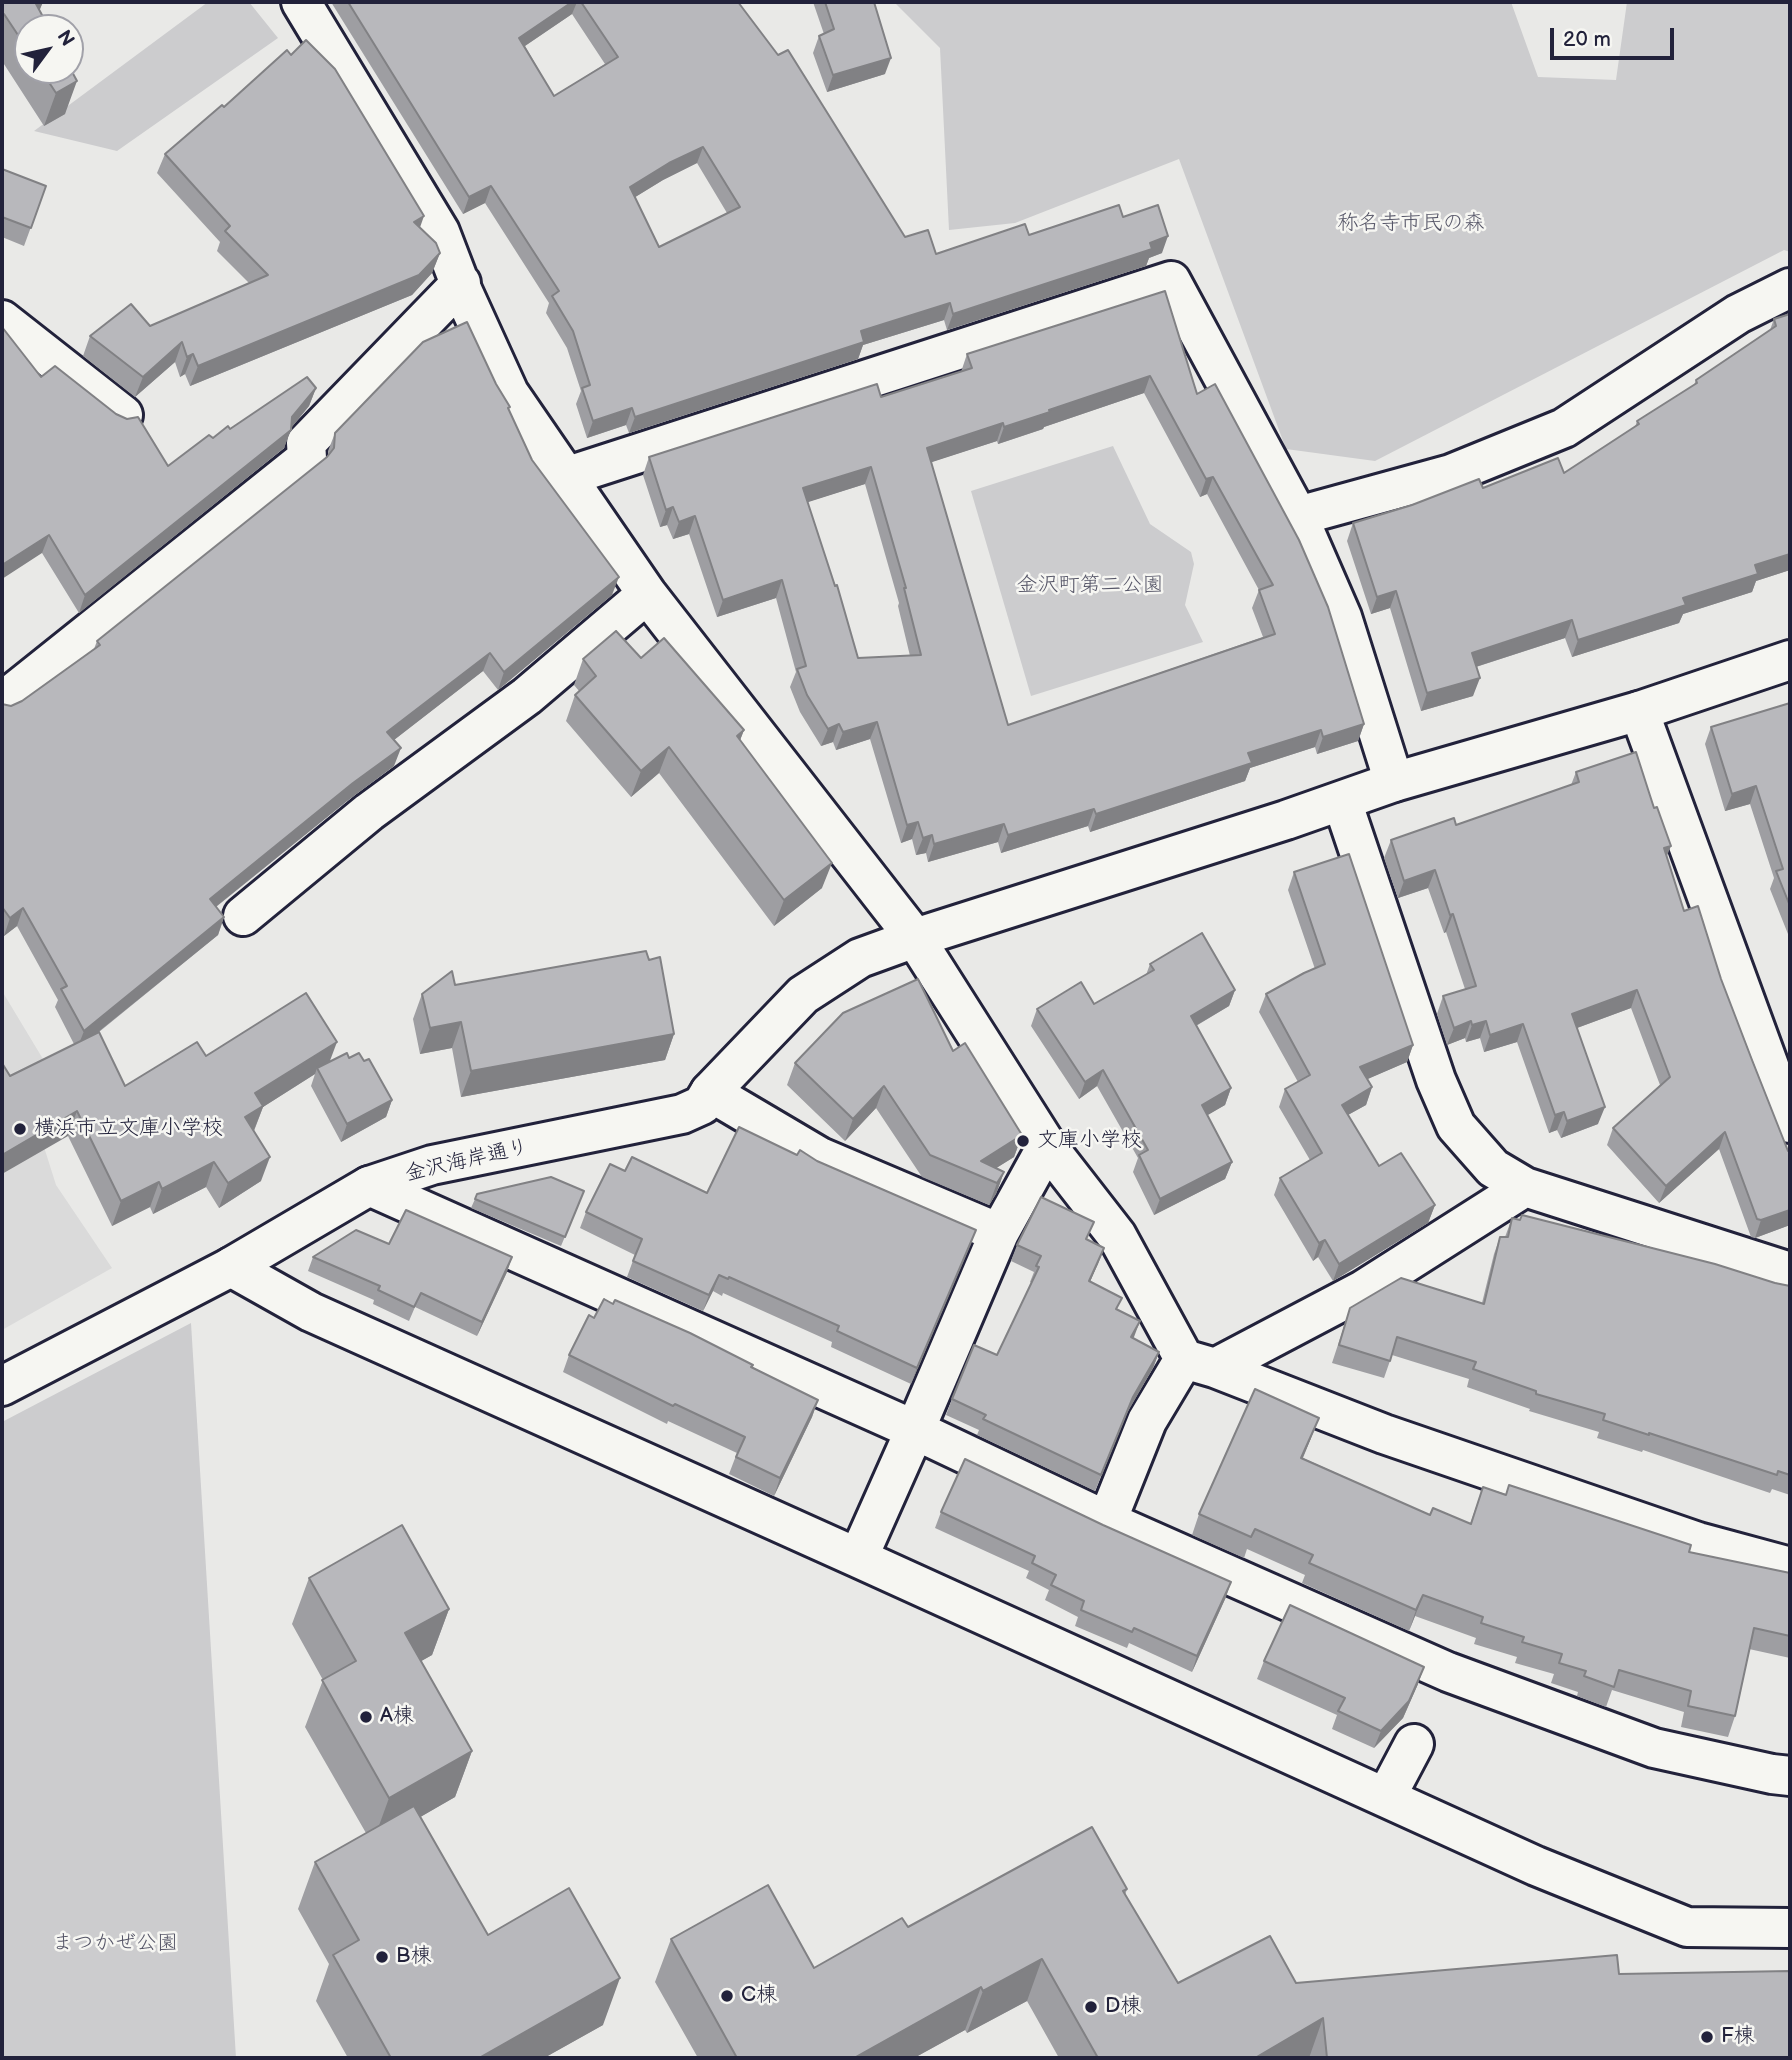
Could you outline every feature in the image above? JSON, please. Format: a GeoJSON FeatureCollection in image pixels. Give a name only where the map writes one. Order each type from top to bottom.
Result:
{"type":"FeatureCollection","features":[{"type":"Feature","properties":{"kind":"street"},"geometry":{"type":"LineString","coordinates":[[301,2],[440,232],[509,394],[647,594],[915,938],[1047,1146],[1117,1236],[1199,1364],[1384,1434],[1698,1542],[1790,1567]]}},
{"type":"Feature","properties":{"kind":"street"},"geometry":{"type":"LineString","coordinates":[[565,477],[1171,281],[1298,516],[1342,617],[1394,782]]}},
{"type":"Feature","properties":{"kind":"street"},"geometry":{"type":"LineString","coordinates":[[2,702],[307,458],[306,443],[461,283]]}},
{"type":"Feature","properties":{"kind":"street"},"geometry":{"type":"LineString","coordinates":[[1298,516],[1451,474],[1564,428],[1738,314],[1790,288]]}},
{"type":"Feature","properties":{"kind":"street"},"geometry":{"type":"LineString","coordinates":[[2,320],[123,415]]}},
{"type":"Feature","properties":{"kind":"street"},"geometry":{"type":"LineString","coordinates":[[243,916],[369,812],[527,696],[647,594]]}},
{"type":"Feature","properties":{"kind":"street","name":"金沢海岸通り"},"geometry":{"type":"LineString","coordinates":[[2,1385],[231,1267],[369,1186],[432,1165],[682,1114],[702,1105],[710,1092],[803,995],[860,958],[1394,782],[1639,710],[1790,660]]}},
{"type":"Feature","properties":{"kind":"street"},"geometry":{"type":"LineString","coordinates":[[1639,710],[1790,1123]]}},
{"type":"Feature","properties":{"kind":"street"},"geometry":{"type":"LineString","coordinates":[[1342,801],[1436,1080],[1456,1126],[1493,1168],[1525,1187],[1790,1272]]}},
{"type":"Feature","properties":{"kind":"street"},"geometry":{"type":"LineString","coordinates":[[710,1092],[820,1157],[999,1233]]}},
{"type":"Feature","properties":{"kind":"street"},"geometry":{"type":"LineString","coordinates":[[858,1558],[999,1233],[1047,1146]]}},
{"type":"Feature","properties":{"kind":"street"},"geometry":{"type":"LineString","coordinates":[[369,1186],[915,1430],[1107,1521],[1448,1672],[1654,1748],[1790,1776]]}},
{"type":"Feature","properties":{"kind":"street"},"geometry":{"type":"LineString","coordinates":[[1107,1521],[1147,1421],[1199,1364],[1363,1290],[1525,1187]]}},
{"type":"Feature","properties":{"kind":"street"},"geometry":{"type":"LineString","coordinates":[[231,1267],[311,1312],[1536,1866],[1687,1927],[1790,1928]]}},
{"type":"Feature","properties":{"kind":"street"},"geometry":{"type":"LineString","coordinates":[[1385,1797],[1413,1744]]}},
{"type":"Feature","properties":{"kind":"shaded area","name":"横浜市立文庫小学校"},"geometry":{"type":"Polygon","coordinates":[[[2,991],[43,1059],[21,1074],[56,1185],[112,1268],[2,1330],[2,991]]]}},
{"type":"Feature","properties":{"kind":"green space"},"geometry":{"type":"Polygon","coordinates":[[[208,2],[249,2],[278,38],[117,151],[34,131],[208,2]]]}},
{"type":"Feature","properties":{"kind":"green space","name":"称名寺市民の森"},"geometry":{"type":"Polygon","coordinates":[[[894,2],[1511,2],[1538,77],[1616,80],[1627,2],[1790,2],[1790,252],[1784,250],[1375,461],[1286,449],[1179,159],[1015,223],[949,230],[940,48],[894,2]]]}},
{"type":"Feature","properties":{"kind":"green space","name":"金沢町第二公園"},"geometry":{"type":"Polygon","coordinates":[[[1113,446],[1150,524],[1191,552],[1194,564],[1185,605],[1203,642],[1031,696],[971,491],[1113,446]]]}},
{"type":"Feature","properties":{"kind":"green space","name":"まつかぜ公園"},"geometry":{"type":"Polygon","coordinates":[[[191,1323],[236,2058],[2,2058],[2,1422],[191,1323]]]}},
{"type":"Feature","properties":{"kind":"building"},"geometry":{"type":"Polygon","coordinates":[[[2,2],[35,2],[41,14],[14,14],[14,29],[4,14],[2,15],[2,2]]]}},
{"type":"Feature","properties":{"kind":"building"},"geometry":{"type":"Polygon","coordinates":[[[348,2],[572,2],[519,38],[554,96],[618,57],[581,2],[738,2],[778,55],[788,50],[905,237],[928,230],[936,254],[1025,224],[1029,235],[1119,205],[1123,217],[1158,205],[1168,236],[1150,243],[1152,249],[953,314],[950,303],[861,331],[864,342],[635,417],[632,408],[593,421],[582,388],[590,385],[573,331],[552,296],[559,291],[491,186],[469,197],[348,2]],[[703,147],[669,163],[630,187],[659,247],[740,207],[703,147]]]}},
{"type":"Feature","properties":{"kind":"building"},"geometry":{"type":"Polygon","coordinates":[[[825,2],[874,2],[891,58],[833,75],[819,36],[834,29],[825,2]]]}},
{"type":"Feature","properties":{"kind":"building"},"geometry":{"type":"Polygon","coordinates":[[[306,40],[335,69],[424,216],[414,222],[436,243],[440,253],[419,275],[198,366],[193,354],[187,357],[182,342],[143,377],[90,336],[131,304],[150,326],[268,275],[225,231],[230,226],[165,154],[222,105],[224,107],[287,50],[291,55],[306,40]]]}},
{"type":"Feature","properties":{"kind":"building"},"geometry":{"type":"Polygon","coordinates":[[[50,84],[72,84],[56,93],[50,84]]]}},
{"type":"Feature","properties":{"kind":"building"},"geometry":{"type":"Polygon","coordinates":[[[2,169],[46,186],[31,228],[2,217],[2,169]]]}},
{"type":"Feature","properties":{"kind":"building"},"geometry":{"type":"Polygon","coordinates":[[[1165,291],[1197,394],[1215,384],[1299,540],[1328,607],[1364,724],[1323,737],[1321,730],[1248,753],[1252,763],[1096,814],[1094,809],[1008,835],[1004,824],[934,844],[932,835],[923,838],[918,822],[907,825],[877,722],[843,732],[839,724],[828,729],[807,695],[797,669],[806,666],[782,580],[723,600],[695,516],[679,522],[673,507],[666,510],[649,457],[877,384],[881,397],[972,368],[967,354],[1165,291]],[[1150,376],[1004,427],[1003,423],[927,448],[1008,725],[1275,634],[1259,590],[1273,585],[1213,477],[1206,479],[1150,376]],[[871,467],[803,488],[835,586],[837,585],[858,658],[921,655],[906,588],[871,467]]]}},
{"type":"Feature","properties":{"kind":"building"},"geometry":{"type":"Polygon","coordinates":[[[1790,314],[1790,554],[1755,565],[1758,574],[1683,598],[1686,605],[1578,640],[1572,620],[1472,653],[1480,678],[1427,693],[1396,591],[1377,597],[1353,523],[1412,505],[1479,479],[1483,488],[1558,458],[1564,473],[1639,424],[1637,421],[1697,383],[1696,380],[1776,326],[1774,319],[1790,314]]]}},
{"type":"Feature","properties":{"kind":"building"},"geometry":{"type":"Polygon","coordinates":[[[467,322],[496,384],[510,407],[508,408],[532,460],[619,577],[504,672],[490,653],[387,732],[401,748],[353,783],[210,899],[224,917],[84,1031],[61,989],[67,986],[23,908],[10,918],[2,907],[2,704],[11,706],[22,701],[100,645],[97,641],[327,457],[334,448],[335,433],[423,342],[467,322]]]}},
{"type":"Feature","properties":{"kind":"building"},"geometry":{"type":"Polygon","coordinates":[[[2,327],[41,377],[55,366],[116,414],[127,419],[138,417],[168,466],[209,435],[213,438],[228,426],[230,429],[307,377],[316,388],[292,417],[291,430],[85,595],[49,535],[2,565],[2,327]]]}},
{"type":"Feature","properties":{"kind":"building"},"geometry":{"type":"Polygon","coordinates":[[[616,631],[641,658],[664,638],[744,730],[737,736],[832,863],[784,900],[669,747],[641,771],[575,695],[596,676],[583,659],[616,631]]]}},
{"type":"Feature","properties":{"kind":"building"},"geometry":{"type":"Polygon","coordinates":[[[1790,703],[1790,906],[1776,871],[1783,869],[1756,786],[1732,794],[1711,727],[1790,703]]]}},
{"type":"Feature","properties":{"kind":"building"},"geometry":{"type":"Polygon","coordinates":[[[1636,752],[1654,808],[1657,807],[1671,846],[1664,848],[1684,911],[1698,906],[1721,979],[1788,1151],[1790,1150],[1790,1210],[1761,1220],[1757,1219],[1725,1132],[1666,1186],[1613,1128],[1670,1077],[1637,990],[1572,1014],[1605,1107],[1567,1121],[1564,1112],[1555,1115],[1523,1024],[1490,1035],[1486,1021],[1472,1025],[1471,1021],[1454,1028],[1443,996],[1476,986],[1453,914],[1450,915],[1435,870],[1404,881],[1391,840],[1454,818],[1456,825],[1579,782],[1576,772],[1636,752]]]}},
{"type":"Feature","properties":{"kind":"building"},"geometry":{"type":"Polygon","coordinates":[[[1349,854],[1413,1045],[1360,1067],[1372,1087],[1342,1105],[1379,1166],[1401,1153],[1435,1205],[1339,1264],[1325,1240],[1319,1243],[1280,1178],[1322,1153],[1285,1089],[1310,1075],[1266,994],[1325,964],[1294,872],[1349,854]]]}},
{"type":"Feature","properties":{"kind":"building"},"geometry":{"type":"Polygon","coordinates":[[[1202,933],[1235,990],[1191,1016],[1231,1088],[1202,1105],[1232,1162],[1160,1199],[1139,1155],[1148,1150],[1103,1070],[1085,1082],[1037,1009],[1081,982],[1094,1004],[1154,970],[1150,964],[1202,933]]]}},
{"type":"Feature","properties":{"kind":"building"},"geometry":{"type":"Polygon","coordinates":[[[646,951],[649,960],[660,957],[674,1034],[471,1071],[461,1022],[430,1028],[422,994],[452,971],[455,985],[646,951]]]}},
{"type":"Feature","properties":{"kind":"building"},"geometry":{"type":"Polygon","coordinates":[[[918,979],[953,1051],[965,1043],[1022,1135],[981,1161],[1004,1172],[997,1183],[930,1155],[884,1086],[853,1119],[795,1063],[843,1013],[918,979]]]}},
{"type":"Feature","properties":{"kind":"building"},"geometry":{"type":"Polygon","coordinates":[[[306,993],[337,1042],[255,1093],[263,1106],[245,1117],[270,1157],[228,1183],[214,1162],[162,1189],[159,1182],[121,1201],[77,1111],[2,1155],[2,1063],[10,1076],[99,1032],[125,1086],[197,1042],[206,1056],[306,993]]]}},
{"type":"Feature","properties":{"kind":"building"},"geometry":{"type":"Polygon","coordinates":[[[347,1053],[349,1058],[359,1053],[364,1061],[369,1059],[392,1100],[347,1124],[317,1068],[347,1053]]]}},
{"type":"Feature","properties":{"kind":"building"},"geometry":{"type":"Polygon","coordinates":[[[739,1127],[797,1155],[800,1150],[817,1161],[976,1230],[917,1368],[837,1331],[839,1326],[729,1277],[728,1279],[719,1275],[709,1295],[633,1261],[642,1239],[586,1212],[610,1164],[625,1171],[632,1157],[707,1193],[739,1127]]]}},
{"type":"Feature","properties":{"kind":"building"},"geometry":{"type":"Polygon","coordinates":[[[551,1177],[584,1191],[565,1237],[475,1199],[477,1194],[551,1177]]]}},
{"type":"Feature","properties":{"kind":"building"},"geometry":{"type":"Polygon","coordinates":[[[1041,1197],[1094,1222],[1086,1239],[1104,1248],[1089,1281],[1122,1298],[1116,1309],[1140,1321],[1131,1337],[1159,1352],[1133,1397],[1101,1475],[983,1419],[986,1415],[952,1399],[974,1345],[997,1355],[1039,1267],[1036,1266],[1041,1256],[1017,1245],[1041,1197]]]}},
{"type":"Feature","properties":{"kind":"building"},"geometry":{"type":"Polygon","coordinates":[[[406,1210],[512,1257],[482,1322],[421,1293],[414,1307],[378,1290],[380,1286],[313,1257],[356,1230],[389,1244],[406,1210]]]}},
{"type":"Feature","properties":{"kind":"building"},"geometry":{"type":"Polygon","coordinates":[[[1522,1215],[1790,1286],[1790,1475],[1778,1471],[1777,1475],[1603,1420],[1605,1414],[1536,1394],[1536,1391],[1473,1369],[1476,1362],[1397,1337],[1390,1361],[1339,1345],[1350,1308],[1401,1278],[1484,1304],[1500,1237],[1508,1237],[1512,1218],[1520,1220],[1522,1215]]]}},
{"type":"Feature","properties":{"kind":"building"},"geometry":{"type":"Polygon","coordinates":[[[604,1299],[613,1304],[615,1300],[690,1333],[818,1400],[780,1478],[736,1457],[745,1437],[675,1404],[673,1406],[569,1355],[589,1315],[594,1318],[604,1299]]]}},
{"type":"Feature","properties":{"kind":"building"},"geometry":{"type":"Polygon","coordinates":[[[1255,1389],[1319,1418],[1301,1458],[1430,1515],[1433,1508],[1471,1524],[1483,1487],[1506,1495],[1509,1485],[1691,1545],[1689,1552],[1790,1573],[1790,1636],[1754,1628],[1735,1716],[1688,1706],[1691,1691],[1619,1670],[1614,1687],[1584,1676],[1586,1671],[1559,1663],[1562,1654],[1522,1642],[1524,1637],[1481,1623],[1483,1617],[1423,1595],[1416,1610],[1309,1563],[1313,1555],[1255,1529],[1251,1537],[1199,1514],[1255,1389]]]}},
{"type":"Feature","properties":{"kind":"building"},"geometry":{"type":"Polygon","coordinates":[[[965,1459],[1231,1582],[1197,1656],[1134,1628],[1132,1632],[1081,1610],[1084,1601],[1051,1585],[1056,1575],[1032,1563],[1035,1556],[941,1512],[965,1459]]]}},
{"type":"Feature","properties":{"kind":"building"},"geometry":{"type":"Polygon","coordinates":[[[402,1525],[449,1609],[405,1633],[472,1751],[389,1798],[322,1680],[356,1661],[309,1578],[402,1525]]]}},
{"type":"Feature","properties":{"kind":"building"},"geometry":{"type":"Polygon","coordinates":[[[1290,1605],[1424,1667],[1409,1701],[1381,1731],[1338,1711],[1345,1698],[1264,1661],[1290,1605]]]}},
{"type":"Feature","properties":{"kind":"building","name":"B棟"},"geometry":{"type":"Polygon","coordinates":[[[414,1806],[488,1935],[569,1888],[620,1978],[479,2058],[391,2058],[333,1955],[359,1940],[315,1862],[414,1806]]]}},
{"type":"Feature","properties":{"kind":"building"},"geometry":{"type":"Polygon","coordinates":[[[1092,1827],[1127,1889],[1123,1891],[1178,1983],[1270,1936],[1296,1983],[1617,1955],[1619,1974],[1790,1971],[1790,2058],[1327,2058],[1323,2018],[1255,2058],[1098,2058],[1042,1959],[983,1991],[981,1987],[854,2058],[737,2058],[671,1939],[768,1885],[814,1968],[902,1918],[908,1927],[1092,1827]]]}},
{"type":"Feature","properties":{"kind":"place","name":"横浜市立文庫小学校"},"geometry":{"type":"Point","coordinates":[20,1129]}},
{"type":"Feature","properties":{"kind":"place","name":"文庫小学校"},"geometry":{"type":"Point","coordinates":[1023,1141]}},
{"type":"Feature","properties":{"kind":"place","name":"A棟"},"geometry":{"type":"Point","coordinates":[366,1717]}},
{"type":"Feature","properties":{"kind":"place","name":"B棟"},"geometry":{"type":"Point","coordinates":[382,1957]}},
{"type":"Feature","properties":{"kind":"place","name":"C棟"},"geometry":{"type":"Point","coordinates":[727,1996]}},
{"type":"Feature","properties":{"kind":"place","name":"D棟"},"geometry":{"type":"Point","coordinates":[1091,2007]}},
{"type":"Feature","properties":{"kind":"place","name":"F棟"},"geometry":{"type":"Point","coordinates":[1707,2037]}}]}
